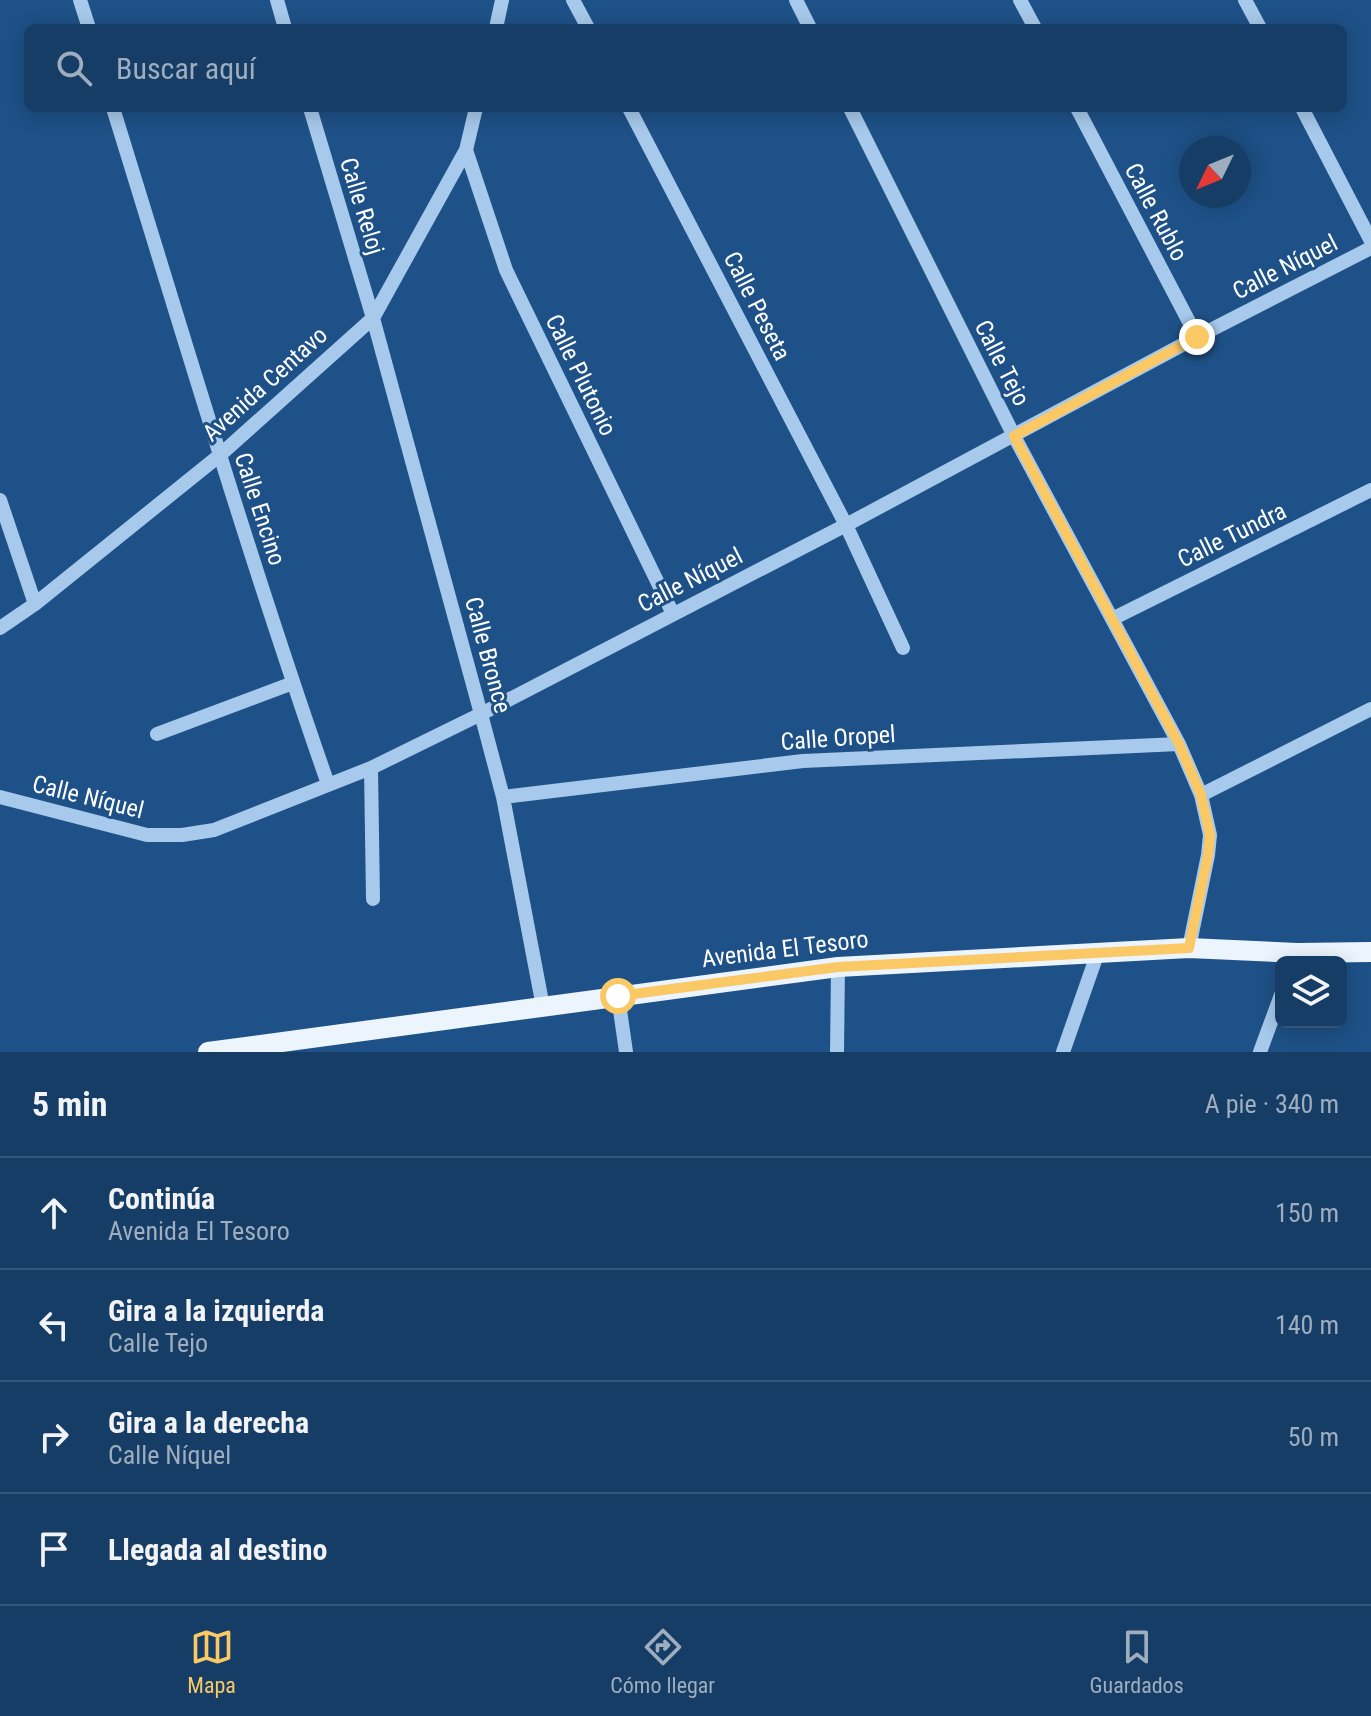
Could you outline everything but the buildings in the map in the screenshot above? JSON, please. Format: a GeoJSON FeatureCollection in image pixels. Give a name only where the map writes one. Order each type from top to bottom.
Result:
{"type":"FeatureCollection","features":[{"type":"Feature","properties":{"kind":"main road","name":"Avenida El Tesoro"},"geometry":{"type":"LineString","coordinates":[[208,1052],[838,967],[1189,948],[1275,956]]}},
{"type":"Feature","properties":{"kind":"main road","name":"Avenida El Tesoro"},"geometry":{"type":"LineString","coordinates":[[1320,956],[1371,952]]}},
{"type":"Feature","properties":{"kind":"street"},"geometry":{"type":"LineString","coordinates":[[80,0],[88,24]]}},
{"type":"Feature","properties":{"kind":"street"},"geometry":{"type":"LineString","coordinates":[[277,0],[284,24]]}},
{"type":"Feature","properties":{"kind":"street"},"geometry":{"type":"LineString","coordinates":[[497,24],[502,0]]}},
{"type":"Feature","properties":{"kind":"street"},"geometry":{"type":"LineString","coordinates":[[573,0],[586,24]]}},
{"type":"Feature","properties":{"kind":"street"},"geometry":{"type":"LineString","coordinates":[[796,0],[808,24]]}},
{"type":"Feature","properties":{"kind":"street"},"geometry":{"type":"LineString","coordinates":[[1020,0],[1033,24]]}},
{"type":"Feature","properties":{"kind":"street"},"geometry":{"type":"LineString","coordinates":[[1245,0],[1258,24]]}},
{"type":"Feature","properties":{"kind":"street","name":"Calle Encino"},"geometry":{"type":"LineString","coordinates":[[114,112],[220,455],[328,784]]}},
{"type":"Feature","properties":{"kind":"street","name":"Calle Reloj"},"geometry":{"type":"LineString","coordinates":[[311,112],[373,318]]}},
{"type":"Feature","properties":{"kind":"street","name":"Avenida Centavo"},"geometry":{"type":"LineString","coordinates":[[0,628],[35,604],[220,455],[373,318],[466,150],[475,112]]}},
{"type":"Feature","properties":{"kind":"street","name":"Calle Peseta"},"geometry":{"type":"LineString","coordinates":[[631,112],[846,525],[903,648]]}},
{"type":"Feature","properties":{"kind":"street","name":"Calle Tejo"},"geometry":{"type":"LineString","coordinates":[[852,112],[1014,436],[1179,744],[1201,795],[1210,835],[1189,948]]}},
{"type":"Feature","properties":{"kind":"street","name":"Calle Rublo"},"geometry":{"type":"LineString","coordinates":[[1079,112],[1197,337]]}},
{"type":"Feature","properties":{"kind":"street"},"geometry":{"type":"LineString","coordinates":[[1304,112],[1371,241]]}},
{"type":"Feature","properties":{"kind":"street","name":"Calle Plutonio"},"geometry":{"type":"LineString","coordinates":[[466,150],[506,270],[673,614]]}},
{"type":"Feature","properties":{"kind":"street","name":"Calle Níquel"},"geometry":{"type":"LineString","coordinates":[[0,797],[147,835],[182,835],[214,830],[371,768],[846,525],[1197,337],[1371,248]]}},
{"type":"Feature","properties":{"kind":"street","name":"Calle Bronce"},"geometry":{"type":"LineString","coordinates":[[373,318],[503,797],[543,1007]]}},
{"type":"Feature","properties":{"kind":"street","name":"Calle Tundra"},"geometry":{"type":"LineString","coordinates":[[1112,619],[1371,490]]}},
{"type":"Feature","properties":{"kind":"street"},"geometry":{"type":"LineString","coordinates":[[0,500],[35,604]]}},
{"type":"Feature","properties":{"kind":"street"},"geometry":{"type":"LineString","coordinates":[[157,734],[293,683]]}},
{"type":"Feature","properties":{"kind":"street"},"geometry":{"type":"LineString","coordinates":[[1201,795],[1371,709]]}},
{"type":"Feature","properties":{"kind":"street","name":"Calle Oropel"},"geometry":{"type":"LineString","coordinates":[[503,797],[803,761],[1179,744]]}},
{"type":"Feature","properties":{"kind":"street"},"geometry":{"type":"LineString","coordinates":[[371,768],[373,899]]}},
{"type":"Feature","properties":{"kind":"street"},"geometry":{"type":"LineString","coordinates":[[1063,1052],[1098,952]]}},
{"type":"Feature","properties":{"kind":"street"},"geometry":{"type":"LineString","coordinates":[[837,1052],[838,967]]}},
{"type":"Feature","properties":{"kind":"street"},"geometry":{"type":"LineString","coordinates":[[618,996],[626,1052]]}},
{"type":"Feature","properties":{"kind":"street"},"geometry":{"type":"LineString","coordinates":[[1260,1052],[1275,1011]]}},
{"type":"Feature","properties":{"kind":"route"},"geometry":{"type":"LineString","coordinates":[[618,996],[838,967],[1189,948],[1210,835],[1201,795],[1179,744],[1014,436],[1197,337]]}}]}
